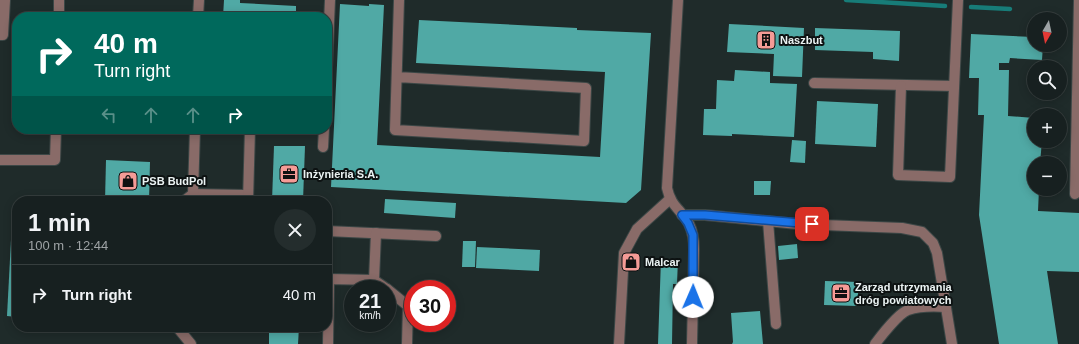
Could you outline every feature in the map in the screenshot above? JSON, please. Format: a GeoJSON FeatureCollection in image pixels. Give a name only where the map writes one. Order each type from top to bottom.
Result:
{"type":"FeatureCollection","features":[{"type":"Feature","properties":{"kind":"street"},"geometry":{"type":"LineString","coordinates":[[0,35],[3,35],[5,0]]}},
{"type":"Feature","properties":{"kind":"street"},"geometry":{"type":"LineString","coordinates":[[59,0],[59,12]]}},
{"type":"Feature","properties":{"kind":"street"},"geometry":{"type":"LineString","coordinates":[[198,12],[199,0]]}},
{"type":"Feature","properties":{"kind":"street"},"geometry":{"type":"LineString","coordinates":[[329,12],[330,0]]}},
{"type":"Feature","properties":{"kind":"street"},"geometry":{"type":"LineString","coordinates":[[397,77],[586,88],[584,141],[395,130],[397,77],[400,0]]}},
{"type":"Feature","properties":{"kind":"street"},"geometry":{"type":"LineString","coordinates":[[678,0],[667,188],[670,199],[688,223],[693,235],[692,344]]}},
{"type":"Feature","properties":{"kind":"street"},"geometry":{"type":"LineString","coordinates":[[901,86],[898,175],[950,177],[958,0]]}},
{"type":"Feature","properties":{"kind":"street"},"geometry":{"type":"LineString","coordinates":[[1075,194],[1078,84],[1078,0]]}},
{"type":"Feature","properties":{"kind":"street"},"geometry":{"type":"LineString","coordinates":[[814,83],[954,86]]}},
{"type":"Feature","properties":{"kind":"street"},"geometry":{"type":"LineString","coordinates":[[0,160],[55,160],[56,134]]}},
{"type":"Feature","properties":{"kind":"street"},"geometry":{"type":"LineString","coordinates":[[193,194],[195,134]]}},
{"type":"Feature","properties":{"kind":"street"},"geometry":{"type":"LineString","coordinates":[[248,196],[250,134]]}},
{"type":"Feature","properties":{"kind":"street"},"geometry":{"type":"LineString","coordinates":[[323,147],[324,134]]}},
{"type":"Feature","properties":{"kind":"street"},"geometry":{"type":"LineString","coordinates":[[190,196],[193,194],[220,196]]}},
{"type":"Feature","properties":{"kind":"street"},"geometry":{"type":"LineString","coordinates":[[619,344],[624,253],[637,229],[670,199]]}},
{"type":"Feature","properties":{"kind":"street"},"geometry":{"type":"LineString","coordinates":[[682,215],[705,215],[768,221],[902,228],[922,232],[934,243],[937,253],[952,344]]}},
{"type":"Feature","properties":{"kind":"street"},"geometry":{"type":"LineString","coordinates":[[768,221],[776,324]]}},
{"type":"Feature","properties":{"kind":"street"},"geometry":{"type":"LineString","coordinates":[[332,231],[436,236]]}},
{"type":"Feature","properties":{"kind":"street"},"geometry":{"type":"LineString","coordinates":[[332,279],[374,280],[376,233]]}},
{"type":"Feature","properties":{"kind":"street"},"geometry":{"type":"LineString","coordinates":[[396,296],[408,306],[407,344]]}},
{"type":"Feature","properties":{"kind":"street"},"geometry":{"type":"LineString","coordinates":[[875,344],[893,322],[906,310],[927,306],[946,307]]}},
{"type":"Feature","properties":{"kind":"street"},"geometry":{"type":"LineString","coordinates":[[181,332],[191,344]]}},
{"type":"Feature","properties":{"kind":"street"},"geometry":{"type":"LineString","coordinates":[[328,332],[328,344]]}},
{"type":"Feature","properties":{"kind":"building"},"geometry":{"type":"Polygon","coordinates":[[[224,0],[240,0],[240,3],[296,6],[296,12],[223,12],[224,0]]]}},
{"type":"Feature","properties":{"kind":"building"},"geometry":{"type":"Polygon","coordinates":[[[340,4],[369,6],[369,4],[384,5],[377,145],[600,157],[605,72],[416,63],[419,20],[651,33],[641,190],[626,203],[331,187],[340,4]]]}},
{"type":"Feature","properties":{"kind":"building","name":"Naszbut"},"geometry":{"type":"Polygon","coordinates":[[[729,24],[804,28],[802,77],[773,76],[774,54],[727,52],[729,24]]]}},
{"type":"Feature","properties":{"kind":"building"},"geometry":{"type":"Polygon","coordinates":[[[815,28],[900,31],[899,61],[873,59],[873,52],[815,50],[815,28]]]}},
{"type":"Feature","properties":{"kind":"building"},"geometry":{"type":"Polygon","coordinates":[[[971,34],[1027,37],[1027,52],[1043,52],[1042,60],[1010,58],[1009,63],[999,63],[999,70],[1009,70],[1008,116],[1027,117],[1027,148],[1041,148],[1041,156],[1027,156],[1027,196],[1039,196],[1038,211],[1079,213],[1079,272],[1047,271],[1058,344],[999,344],[979,215],[984,115],[978,115],[979,78],[969,78],[971,34]]]}},
{"type":"Feature","properties":{"kind":"building"},"geometry":{"type":"Polygon","coordinates":[[[735,70],[770,72],[770,83],[797,84],[794,137],[732,134],[732,136],[703,135],[704,109],[716,109],[717,80],[734,81],[735,70]]]}},
{"type":"Feature","properties":{"kind":"building"},"geometry":{"type":"Polygon","coordinates":[[[817,101],[878,104],[876,147],[815,144],[817,101]]]}},
{"type":"Feature","properties":{"kind":"building"},"geometry":{"type":"Polygon","coordinates":[[[792,140],[806,141],[805,163],[790,162],[792,140]]]}},
{"type":"Feature","properties":{"kind":"building","name":"Inżynieria S.A."},"geometry":{"type":"Polygon","coordinates":[[[274,146],[305,146],[303,196],[272,196],[274,146]]]}},
{"type":"Feature","properties":{"kind":"building","name":"PSB BudPol"},"geometry":{"type":"Polygon","coordinates":[[[106,160],[150,162],[149,196],[105,196],[106,160]]]}},
{"type":"Feature","properties":{"kind":"building"},"geometry":{"type":"Polygon","coordinates":[[[754,181],[771,181],[770,195],[754,195],[754,181]]]}},
{"type":"Feature","properties":{"kind":"building"},"geometry":{"type":"Polygon","coordinates":[[[385,199],[456,203],[455,218],[384,213],[385,199]]]}},
{"type":"Feature","properties":{"kind":"building"},"geometry":{"type":"Polygon","coordinates":[[[12,221],[12,316],[7,316],[12,221]]]}},
{"type":"Feature","properties":{"kind":"building"},"geometry":{"type":"Polygon","coordinates":[[[463,241],[476,241],[475,267],[462,267],[463,241]]]}},
{"type":"Feature","properties":{"kind":"building"},"geometry":{"type":"Polygon","coordinates":[[[797,244],[798,258],[779,260],[778,246],[797,244]]]}},
{"type":"Feature","properties":{"kind":"building"},"geometry":{"type":"Polygon","coordinates":[[[477,247],[540,250],[539,271],[476,268],[477,247]]]}},
{"type":"Feature","properties":{"kind":"building"},"geometry":{"type":"Polygon","coordinates":[[[661,259],[678,259],[677,284],[673,284],[672,344],[658,344],[661,259]]]}},
{"type":"Feature","properties":{"kind":"building","name":"Zarząd utrzymania dróg powiatowych"},"geometry":{"type":"Polygon","coordinates":[[[825,281],[859,282],[857,306],[824,305],[825,281]]]}},
{"type":"Feature","properties":{"kind":"building"},"geometry":{"type":"Polygon","coordinates":[[[760,311],[763,344],[732,344],[731,313],[760,311]]]}},
{"type":"Feature","properties":{"kind":"building"},"geometry":{"type":"Polygon","coordinates":[[[269,332],[299,332],[298,344],[269,344],[269,332]]]}},
{"type":"Feature","properties":{"kind":"waterway"},"geometry":{"type":"LineString","coordinates":[[846,0],[945,6]]}},
{"type":"Feature","properties":{"kind":"waterway"},"geometry":{"type":"LineString","coordinates":[[971,7],[1010,9]]}},
{"type":"Feature","properties":{"kind":"place","name":"Naszbut"},"geometry":{"type":"Point","coordinates":[766,40]}},
{"type":"Feature","properties":{"kind":"place","name":"Inżynieria S.A."},"geometry":{"type":"Point","coordinates":[289,174]}},
{"type":"Feature","properties":{"kind":"place","name":"PSB BudPol"},"geometry":{"type":"Point","coordinates":[128,181]}},
{"type":"Feature","properties":{"kind":"place","name":"Malcar"},"geometry":{"type":"Point","coordinates":[631,262]}},
{"type":"Feature","properties":{"kind":"place","name":"Zarząd utrzymania dróg powiatowych"},"geometry":{"type":"Point","coordinates":[841,293]}},
{"type":"Feature","properties":{"kind":"route"},"geometry":{"type":"LineString","coordinates":[[693,297],[693,235],[688,223],[682,215],[705,215],[812,224]]}}]}
